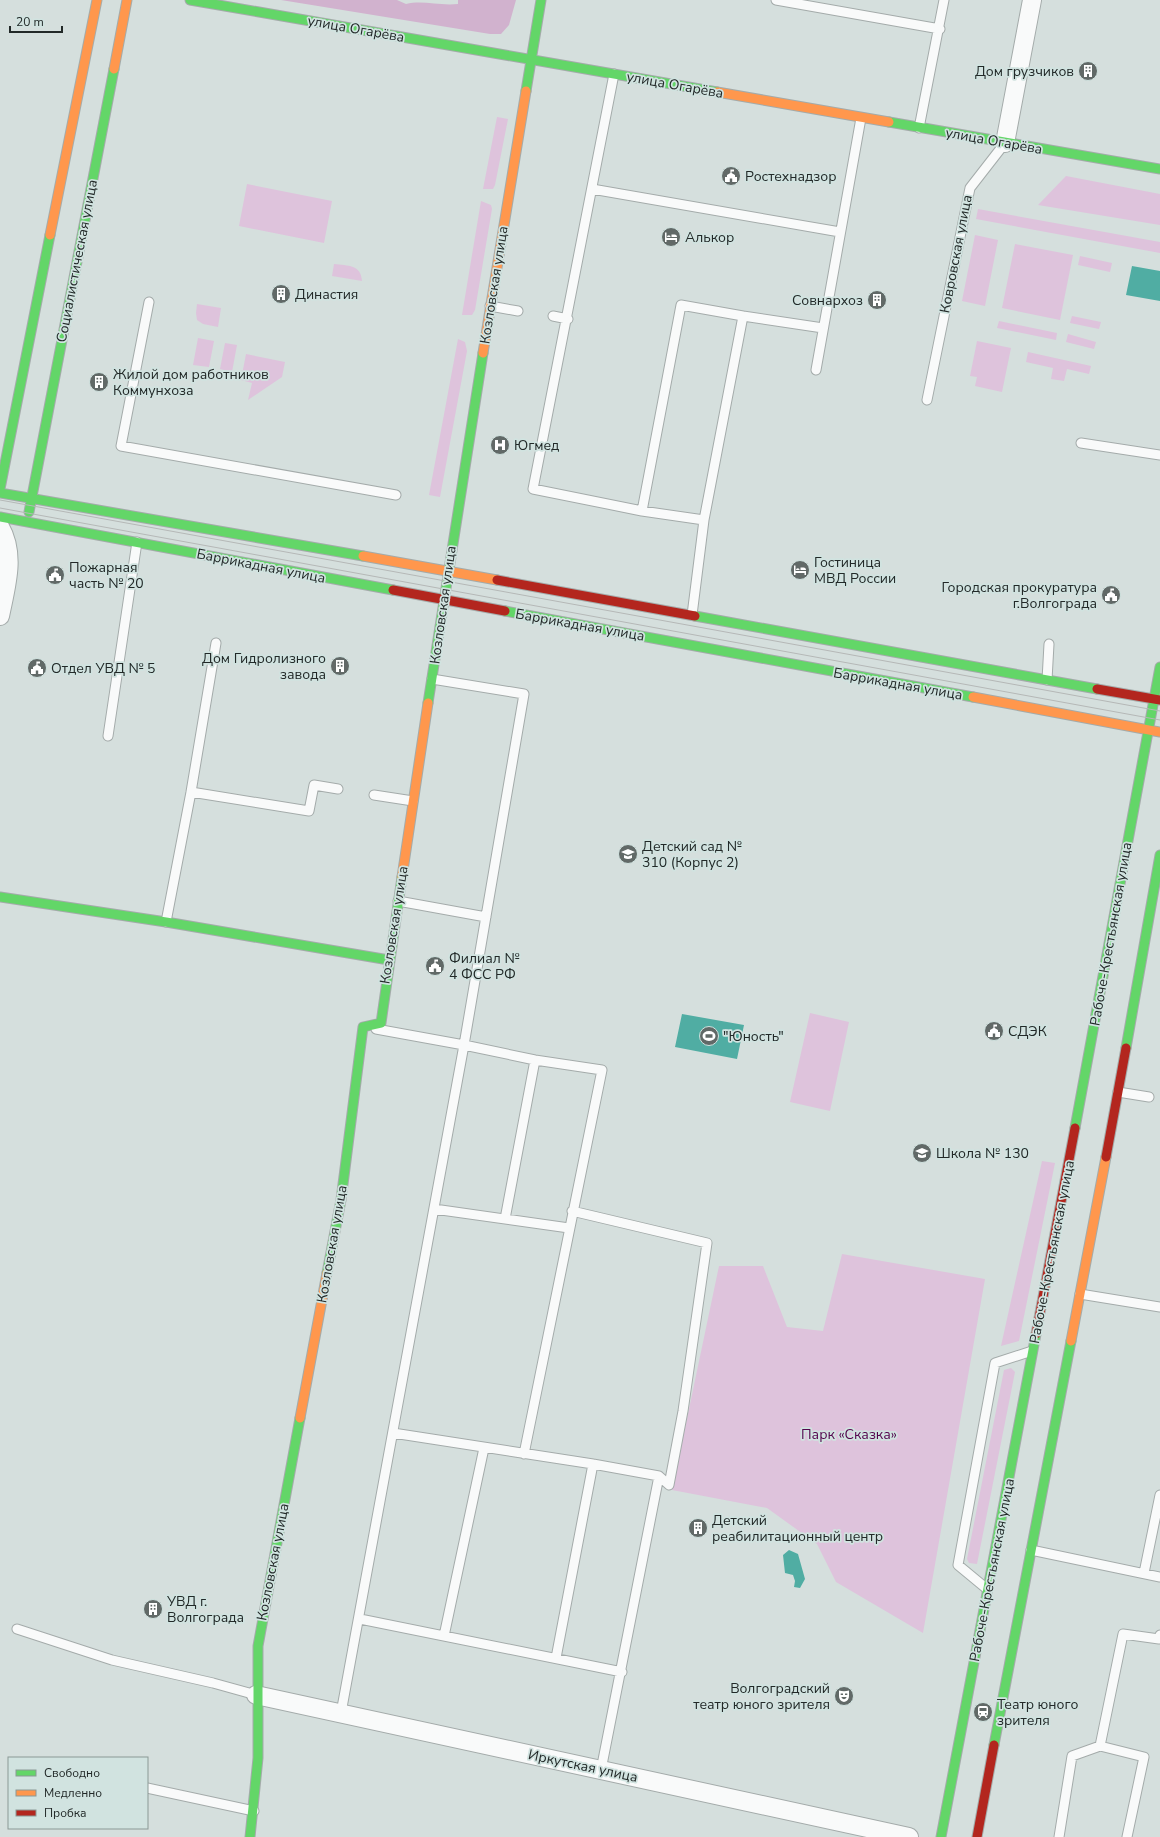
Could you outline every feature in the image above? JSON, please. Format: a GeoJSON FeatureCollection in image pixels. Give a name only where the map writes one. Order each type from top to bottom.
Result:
{"type":"FeatureCollection","features":[{"type":"Feature","properties":{"kind":"street"},"geometry":{"type":"LineString","coordinates":[[0,489],[97,0]]}},
{"type":"Feature","properties":{"kind":"street","name":"Социалистическая улица"},"geometry":{"type":"LineString","coordinates":[[26,521],[32,498],[127,0]]}},
{"type":"Feature","properties":{"kind":"street","name":"улица Огарёва"},"geometry":{"type":"LineString","coordinates":[[190,0],[1160,169]]}},
{"type":"Feature","properties":{"kind":"street","name":"Козловская улица"},"geometry":{"type":"LineString","coordinates":[[250,1837],[254,1810],[258,1758],[256,1695],[258,1646],[341,1200],[363,1027],[381,1023],[388,960],[443,600],[541,0]]}},
{"type":"Feature","properties":{"kind":"street","name":"Ковровская улица"},"geometry":{"type":"LineString","coordinates":[[1005,143],[1032,0]]}},
{"type":"Feature","properties":{"kind":"street","name":"Баррикадная улица"},"geometry":{"type":"LineString","coordinates":[[0,493],[448,571],[1157,700]]}},
{"type":"Feature","properties":{"kind":"street","name":"Баррикадная улица"},"geometry":{"type":"LineString","coordinates":[[0,517],[1160,732]]}},
{"type":"Feature","properties":{"kind":"street"},"geometry":{"type":"LineString","coordinates":[[0,527],[6,537],[10,566],[0,616]]}},
{"type":"Feature","properties":{"kind":"street","name":"Рабоче-Крестьянская улица"},"geometry":{"type":"LineString","coordinates":[[942,1837],[1148,730],[1157,700],[1160,667]]}},
{"type":"Feature","properties":{"kind":"street"},"geometry":{"type":"LineString","coordinates":[[977,1837],[1157,891],[1160,855]]}},
{"type":"Feature","properties":{"kind":"street"},"geometry":{"type":"LineString","coordinates":[[0,897],[166,922],[388,960]]}},
{"type":"Feature","properties":{"kind":"street","name":"Иркутская улица"},"geometry":{"type":"LineString","coordinates":[[256,1695],[909,1837]]}},
{"type":"Feature","properties":{"kind":"lane"},"geometry":{"type":"LineString","coordinates":[[776,0],[940,29]]}},
{"type":"Feature","properties":{"kind":"lane"},"geometry":{"type":"LineString","coordinates":[[920,128],[940,29],[944,0]]}},
{"type":"Feature","properties":{"kind":"lane"},"geometry":{"type":"LineString","coordinates":[[614,74],[568,319],[533,489],[642,511],[704,520]]}},
{"type":"Feature","properties":{"kind":"lane"},"geometry":{"type":"LineString","coordinates":[[816,370],[861,118]]}},
{"type":"Feature","properties":{"kind":"lane","name":"Ковровская улица"},"geometry":{"type":"LineString","coordinates":[[927,400],[970,188],[1005,143]]}},
{"type":"Feature","properties":{"kind":"lane"},"geometry":{"type":"LineString","coordinates":[[592,189],[840,232]]}},
{"type":"Feature","properties":{"kind":"lane"},"geometry":{"type":"LineString","coordinates":[[149,302],[122,446],[396,496]]}},
{"type":"Feature","properties":{"kind":"lane"},"geometry":{"type":"LineString","coordinates":[[642,511],[681,305],[823,328]]}},
{"type":"Feature","properties":{"kind":"lane"},"geometry":{"type":"LineString","coordinates":[[490,306],[518,311]]}},
{"type":"Feature","properties":{"kind":"lane"},"geometry":{"type":"LineString","coordinates":[[553,316],[568,319]]}},
{"type":"Feature","properties":{"kind":"lane"},"geometry":{"type":"LineString","coordinates":[[692,615],[704,520],[743,316]]}},
{"type":"Feature","properties":{"kind":"lane"},"geometry":{"type":"LineString","coordinates":[[1081,443],[1160,455]]}},
{"type":"Feature","properties":{"kind":"lane"},"geometry":{"type":"LineString","coordinates":[[108,736],[137,542]]}},
{"type":"Feature","properties":{"kind":"lane"},"geometry":{"type":"LineString","coordinates":[[166,922],[191,792],[216,643]]}},
{"type":"Feature","properties":{"kind":"lane"},"geometry":{"type":"LineString","coordinates":[[1047,680],[1049,644]]}},
{"type":"Feature","properties":{"kind":"lane"},"geometry":{"type":"LineString","coordinates":[[341,1713],[360,1619],[464,1045],[524,694],[432,679]]}},
{"type":"Feature","properties":{"kind":"lane"},"geometry":{"type":"LineString","coordinates":[[191,792],[309,811],[314,785],[338,789]]}},
{"type":"Feature","properties":{"kind":"lane"},"geometry":{"type":"LineString","coordinates":[[374,795],[413,801]]}},
{"type":"Feature","properties":{"kind":"lane"},"geometry":{"type":"LineString","coordinates":[[398,901],[486,917]]}},
{"type":"Feature","properties":{"kind":"lane"},"geometry":{"type":"LineString","coordinates":[[363,1027],[464,1045],[535,1060],[602,1070],[572,1211],[524,1454]]}},
{"type":"Feature","properties":{"kind":"lane"},"geometry":{"type":"LineString","coordinates":[[505,1218],[535,1060]]}},
{"type":"Feature","properties":{"kind":"lane"},"geometry":{"type":"LineString","coordinates":[[1118,1092],[1149,1097]]}},
{"type":"Feature","properties":{"kind":"lane"},"geometry":{"type":"LineString","coordinates":[[434,1209],[569,1228]]}},
{"type":"Feature","properties":{"kind":"lane"},"geometry":{"type":"LineString","coordinates":[[393,1433],[593,1464],[659,1476],[669,1485],[683,1411],[707,1243],[572,1211]]}},
{"type":"Feature","properties":{"kind":"lane"},"geometry":{"type":"LineString","coordinates":[[1080,1294],[1160,1307]]}},
{"type":"Feature","properties":{"kind":"lane"},"geometry":{"type":"LineString","coordinates":[[988,1590],[958,1565],[995,1363],[1033,1351]]}},
{"type":"Feature","properties":{"kind":"lane"},"geometry":{"type":"LineString","coordinates":[[444,1636],[484,1448]]}},
{"type":"Feature","properties":{"kind":"lane"},"geometry":{"type":"LineString","coordinates":[[556,1658],[593,1464]]}},
{"type":"Feature","properties":{"kind":"lane"},"geometry":{"type":"LineString","coordinates":[[601,1770],[622,1672],[659,1476]]}},
{"type":"Feature","properties":{"kind":"lane"},"geometry":{"type":"LineString","coordinates":[[1144,1573],[1160,1495]]}},
{"type":"Feature","properties":{"kind":"lane"},"geometry":{"type":"LineString","coordinates":[[1031,1550],[1160,1577]]}},
{"type":"Feature","properties":{"kind":"lane"},"geometry":{"type":"LineString","coordinates":[[360,1619],[622,1672]]}},
{"type":"Feature","properties":{"kind":"lane"},"geometry":{"type":"LineString","coordinates":[[17,1629],[112,1660],[213,1683],[256,1695]]}},
{"type":"Feature","properties":{"kind":"lane"},"geometry":{"type":"LineString","coordinates":[[1100,1746],[1123,1634],[1159,1639],[1160,1634]]}},
{"type":"Feature","properties":{"kind":"lane"},"geometry":{"type":"LineString","coordinates":[[1059,1837],[1072,1756],[1100,1746],[1144,1756],[1127,1837]]}},
{"type":"Feature","properties":{"kind":"lane"},"geometry":{"type":"LineString","coordinates":[[148,1788],[254,1810]]}},
{"type":"Feature","properties":{"kind":"green space"},"geometry":{"type":"Polygon","coordinates":[[[497,117],[508,119],[495,185],[493,189],[483,189],[497,117]]]}},
{"type":"Feature","properties":{"kind":"green space"},"geometry":{"type":"Polygon","coordinates":[[[1066,176],[1160,194],[1160,225],[1038,205],[1066,176]]]}},
{"type":"Feature","properties":{"kind":"green space"},"geometry":{"type":"Polygon","coordinates":[[[247,184],[332,201],[324,243],[239,226],[247,184]]]}},
{"type":"Feature","properties":{"kind":"green space"},"geometry":{"type":"Polygon","coordinates":[[[481,201],[491,205],[492,209],[475,310],[472,315],[462,315],[481,201]]]}},
{"type":"Feature","properties":{"kind":"green space"},"geometry":{"type":"Polygon","coordinates":[[[978,209],[1160,242],[1160,253],[976,219],[978,209]]]}},
{"type":"Feature","properties":{"kind":"green space"},"geometry":{"type":"Polygon","coordinates":[[[975,235],[998,240],[985,306],[962,301],[975,235]]]}},
{"type":"Feature","properties":{"kind":"green space"},"geometry":{"type":"Polygon","coordinates":[[[1015,244],[1073,255],[1060,320],[1002,308],[1015,244]]]}},
{"type":"Feature","properties":{"kind":"green space"},"geometry":{"type":"Polygon","coordinates":[[[1080,256],[1112,263],[1110,272],[1078,265],[1080,256]]]}},
{"type":"Feature","properties":{"kind":"green space"},"geometry":{"type":"Polygon","coordinates":[[[334,264],[353,267],[359,271],[362,281],[332,276],[334,264]]]}},
{"type":"Feature","properties":{"kind":"green space"},"geometry":{"type":"Polygon","coordinates":[[[197,304],[221,308],[218,327],[203,324],[197,320],[197,304]]]}},
{"type":"Feature","properties":{"kind":"green space"},"geometry":{"type":"Polygon","coordinates":[[[1072,316],[1101,322],[1099,329],[1070,323],[1072,316]]]}},
{"type":"Feature","properties":{"kind":"green space"},"geometry":{"type":"Polygon","coordinates":[[[999,321],[1057,333],[1056,340],[997,328],[999,321]]]}},
{"type":"Feature","properties":{"kind":"green space"},"geometry":{"type":"Polygon","coordinates":[[[1068,334],[1096,342],[1094,349],[1066,342],[1068,334]]]}},
{"type":"Feature","properties":{"kind":"green space"},"geometry":{"type":"Polygon","coordinates":[[[198,338],[214,341],[209,367],[193,365],[198,338]]]}},
{"type":"Feature","properties":{"kind":"green space"},"geometry":{"type":"Polygon","coordinates":[[[458,339],[465,342],[467,351],[440,497],[429,495],[458,339]]]}},
{"type":"Feature","properties":{"kind":"green space"},"geometry":{"type":"Polygon","coordinates":[[[977,341],[1011,348],[1002,392],[975,386],[977,377],[970,376],[977,341]]]}},
{"type":"Feature","properties":{"kind":"green space"},"geometry":{"type":"Polygon","coordinates":[[[225,343],[237,345],[232,372],[220,369],[225,343]]]}},
{"type":"Feature","properties":{"kind":"green space"},"geometry":{"type":"Polygon","coordinates":[[[1028,352],[1091,366],[1089,374],[1067,369],[1064,381],[1051,379],[1053,368],[1026,362],[1028,352]]]}},
{"type":"Feature","properties":{"kind":"green space"},"geometry":{"type":"Polygon","coordinates":[[[246,354],[285,362],[282,377],[248,400],[252,383],[241,380],[246,354]]]}},
{"type":"Feature","properties":{"kind":"green space"},"geometry":{"type":"Polygon","coordinates":[[[810,1013],[849,1022],[830,1111],[790,1102],[810,1013]]]}},
{"type":"Feature","properties":{"kind":"green space"},"geometry":{"type":"Polygon","coordinates":[[[1042,1161],[1055,1163],[1019,1341],[1001,1346],[1042,1161]]]}},
{"type":"Feature","properties":{"kind":"green space","name":"Парк «Сказка»"},"geometry":{"type":"Polygon","coordinates":[[[842,1254],[985,1279],[923,1633],[836,1582],[817,1544],[767,1508],[672,1490],[719,1266],[763,1266],[787,1327],[823,1331],[842,1254]]]}},
{"type":"Feature","properties":{"kind":"green space"},"geometry":{"type":"Polygon","coordinates":[[[1011,1368],[1015,1372],[977,1564],[969,1563],[967,1559],[1004,1370],[1011,1368]]]}},
{"type":"Feature","properties":{"kind":"shaded area"},"geometry":{"type":"Polygon","coordinates":[[[281,0],[397,0],[406,4],[458,4],[458,0],[516,0],[509,25],[501,34],[490,34],[281,0]]]}},
{"type":"Feature","properties":{"kind":"water"},"geometry":{"type":"Polygon","coordinates":[[[1132,266],[1160,271],[1160,301],[1126,295],[1132,266]]]}},
{"type":"Feature","properties":{"kind":"water"},"geometry":{"type":"Polygon","coordinates":[[[682,1014],[744,1025],[737,1059],[675,1047],[682,1014]]]}},
{"type":"Feature","properties":{"kind":"water"},"geometry":{"type":"Polygon","coordinates":[[[789,1550],[798,1554],[805,1579],[800,1588],[794,1587],[795,1581],[793,1575],[785,1573],[783,1555],[789,1550]]]}},
{"type":"Feature","properties":{"kind":"tram line"},"geometry":{"type":"LineString","coordinates":[[0,500],[1160,711]]}},
{"type":"Feature","properties":{"kind":"tram line"},"geometry":{"type":"LineString","coordinates":[[0,508],[1160,720]]}},
{"type":"Feature","properties":{"kind":"traffic: fast"},"geometry":{"type":"LineString","coordinates":[[190,0],[717,92]]}},
{"type":"Feature","properties":{"kind":"traffic: fast"},"geometry":{"type":"LineString","coordinates":[[526,91],[541,0]]}},
{"type":"Feature","properties":{"kind":"traffic: fast"},"geometry":{"type":"LineString","coordinates":[[29,512],[114,69]]}},
{"type":"Feature","properties":{"kind":"traffic: fast"},"geometry":{"type":"LineString","coordinates":[[889,122],[1160,169]]}},
{"type":"Feature","properties":{"kind":"traffic: fast"},"geometry":{"type":"LineString","coordinates":[[0,489],[50,235]]}},
{"type":"Feature","properties":{"kind":"traffic: fast"},"geometry":{"type":"LineString","coordinates":[[428,703],[483,353]]}},
{"type":"Feature","properties":{"kind":"traffic: fast"},"geometry":{"type":"LineString","coordinates":[[0,493],[363,556]]}},
{"type":"Feature","properties":{"kind":"traffic: fast"},"geometry":{"type":"LineString","coordinates":[[0,517],[393,590]]}},
{"type":"Feature","properties":{"kind":"traffic: fast"},"geometry":{"type":"LineString","coordinates":[[505,611],[973,697]]}},
{"type":"Feature","properties":{"kind":"traffic: fast"},"geometry":{"type":"LineString","coordinates":[[695,616],[1097,689]]}},
{"type":"Feature","properties":{"kind":"traffic: fast"},"geometry":{"type":"LineString","coordinates":[[1075,1128],[1160,667]]}},
{"type":"Feature","properties":{"kind":"traffic: fast"},"geometry":{"type":"LineString","coordinates":[[1126,1048],[1160,855]]}},
{"type":"Feature","properties":{"kind":"traffic: fast"},"geometry":{"type":"LineString","coordinates":[[327,1273],[341,1200],[363,1027],[381,1023],[402,877]]}},
{"type":"Feature","properties":{"kind":"traffic: fast"},"geometry":{"type":"LineString","coordinates":[[0,897],[166,922],[389,960]]}},
{"type":"Feature","properties":{"kind":"traffic: fast"},"geometry":{"type":"LineString","coordinates":[[941,1837],[1036,1334]]}},
{"type":"Feature","properties":{"kind":"traffic: fast"},"geometry":{"type":"LineString","coordinates":[[994,1745],[1071,1341]]}},
{"type":"Feature","properties":{"kind":"traffic: fast"},"geometry":{"type":"LineString","coordinates":[[250,1837],[258,1758],[258,1646],[300,1418]]}},
{"type":"Feature","properties":{"kind":"traffic: slow"},"geometry":{"type":"LineString","coordinates":[[50,235],[97,0]]}},
{"type":"Feature","properties":{"kind":"traffic: slow"},"geometry":{"type":"LineString","coordinates":[[114,69],[127,0]]}},
{"type":"Feature","properties":{"kind":"traffic: slow"},"geometry":{"type":"LineString","coordinates":[[483,353],[526,91]]}},
{"type":"Feature","properties":{"kind":"traffic: slow"},"geometry":{"type":"LineString","coordinates":[[717,92],[889,122]]}},
{"type":"Feature","properties":{"kind":"traffic: slow"},"geometry":{"type":"LineString","coordinates":[[363,556],[497,580]]}},
{"type":"Feature","properties":{"kind":"traffic: slow"},"geometry":{"type":"LineString","coordinates":[[973,697],[1160,732]]}},
{"type":"Feature","properties":{"kind":"traffic: slow"},"geometry":{"type":"LineString","coordinates":[[402,877],[428,703]]}},
{"type":"Feature","properties":{"kind":"traffic: slow"},"geometry":{"type":"LineString","coordinates":[[1071,1341],[1106,1157]]}},
{"type":"Feature","properties":{"kind":"traffic: slow"},"geometry":{"type":"LineString","coordinates":[[300,1418],[327,1273]]}},
{"type":"Feature","properties":{"kind":"traffic: jam"},"geometry":{"type":"LineString","coordinates":[[497,580],[695,616]]}},
{"type":"Feature","properties":{"kind":"traffic: jam"},"geometry":{"type":"LineString","coordinates":[[393,590],[505,611]]}},
{"type":"Feature","properties":{"kind":"traffic: jam"},"geometry":{"type":"LineString","coordinates":[[1097,689],[1160,700]]}},
{"type":"Feature","properties":{"kind":"traffic: jam"},"geometry":{"type":"LineString","coordinates":[[1106,1157],[1126,1048]]}},
{"type":"Feature","properties":{"kind":"traffic: jam"},"geometry":{"type":"LineString","coordinates":[[1036,1334],[1075,1128]]}},
{"type":"Feature","properties":{"kind":"traffic: jam"},"geometry":{"type":"LineString","coordinates":[[977,1837],[994,1745]]}},
{"type":"Feature","properties":{"kind":"place","name":"Дом грузчиков"},"geometry":{"type":"Point","coordinates":[1088,71]}},
{"type":"Feature","properties":{"kind":"place","name":"Ростехнадзор"},"geometry":{"type":"Point","coordinates":[731,176]}},
{"type":"Feature","properties":{"kind":"place","name":"Алькор"},"geometry":{"type":"Point","coordinates":[671,237]}},
{"type":"Feature","properties":{"kind":"place","name":"Династия"},"geometry":{"type":"Point","coordinates":[281,294]}},
{"type":"Feature","properties":{"kind":"place","name":"Совнархоз"},"geometry":{"type":"Point","coordinates":[877,300]}},
{"type":"Feature","properties":{"kind":"place","name":"Жилой дом работников Коммунхоза"},"geometry":{"type":"Point","coordinates":[99,382]}},
{"type":"Feature","properties":{"kind":"place","name":"Югмед"},"geometry":{"type":"Point","coordinates":[500,445]}},
{"type":"Feature","properties":{"kind":"place","name":"Гостиница МВД России"},"geometry":{"type":"Point","coordinates":[800,570]}},
{"type":"Feature","properties":{"kind":"place","name":"Пожарная часть № 20"},"geometry":{"type":"Point","coordinates":[55,575]}},
{"type":"Feature","properties":{"kind":"place","name":"Городская прокуратура г.Волгограда"},"geometry":{"type":"Point","coordinates":[1111,595]}},
{"type":"Feature","properties":{"kind":"place","name":"Дом Гидролизного завода"},"geometry":{"type":"Point","coordinates":[340,666]}},
{"type":"Feature","properties":{"kind":"place","name":"Отдел УВД № 5"},"geometry":{"type":"Point","coordinates":[37,668]}},
{"type":"Feature","properties":{"kind":"place","name":"Детский сад № 310 (Корпус 2)"},"geometry":{"type":"Point","coordinates":[628,854]}},
{"type":"Feature","properties":{"kind":"place","name":"Филиал № 4 ФСС РФ"},"geometry":{"type":"Point","coordinates":[435,966]}},
{"type":"Feature","properties":{"kind":"place","name":"СДЭК"},"geometry":{"type":"Point","coordinates":[994,1031]}},
{"type":"Feature","properties":{"kind":"place","name":"\"Юность\""},"geometry":{"type":"Point","coordinates":[709,1036]}},
{"type":"Feature","properties":{"kind":"place","name":"Школа № 130"},"geometry":{"type":"Point","coordinates":[922,1153]}},
{"type":"Feature","properties":{"kind":"place","name":"Детский реабилитационный центр"},"geometry":{"type":"Point","coordinates":[698,1528]}},
{"type":"Feature","properties":{"kind":"place","name":"УВД г. Волгограда"},"geometry":{"type":"Point","coordinates":[153,1609]}},
{"type":"Feature","properties":{"kind":"place","name":"Волгоградский театр юного зрителя"},"geometry":{"type":"Point","coordinates":[844,1696]}},
{"type":"Feature","properties":{"kind":"place","name":"Театр юного зрителя"},"geometry":{"type":"Point","coordinates":[983,1712]}}]}
